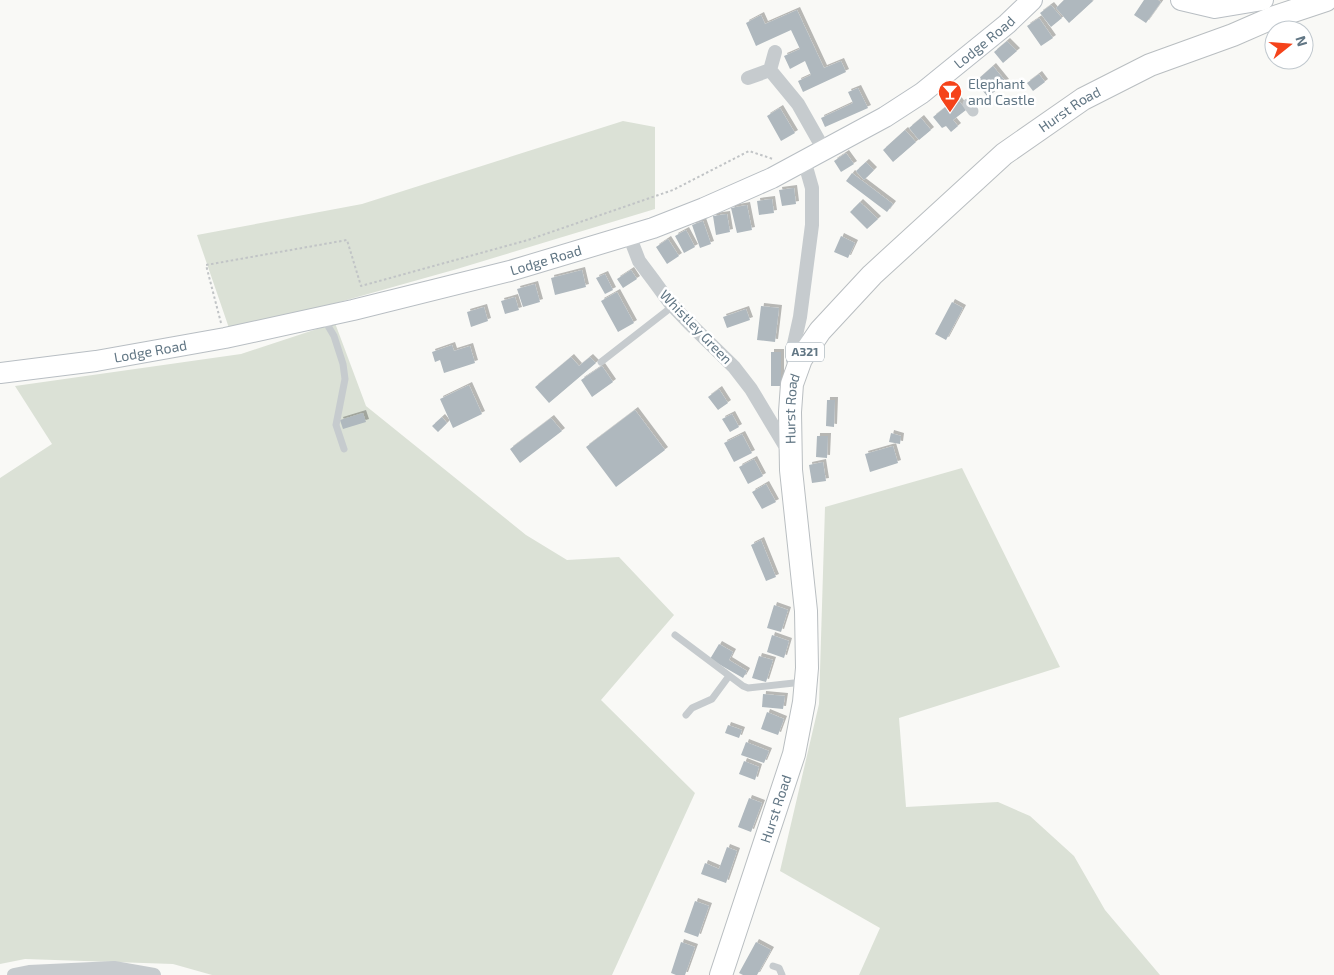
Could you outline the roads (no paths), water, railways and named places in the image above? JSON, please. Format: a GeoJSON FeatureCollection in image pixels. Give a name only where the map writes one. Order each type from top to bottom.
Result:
{"type":"FeatureCollection","features":[{"type":"Feature","properties":{"kind":"main road","name":"Lodge Road"},"geometry":{"type":"LineString","coordinates":[[0,373],[96,361],[224,338],[322,316],[510,271],[629,235],[704,208],[765,182],[885,117],[922,94],[1007,24],[1032,0]]}},
{"type":"Feature","properties":{"kind":"main road"},"geometry":{"type":"LineString","coordinates":[[1181,0],[1215,8],[1263,0]]}},
{"type":"Feature","properties":{"kind":"main road","name":"Hurst Road"},"geometry":{"type":"LineString","coordinates":[[721,975],[794,754],[804,702],[806,682],[806,611],[790,448],[780,414],[801,359],[820,331],[872,275],[1004,154],[1083,99],[1125,76],[1157,62],[1233,35],[1272,18],[1326,0]]}},
{"type":"Feature","properties":{"kind":"main road"},"geometry":{"type":"LineString","coordinates":[[1226,7],[1233,35]]}},
{"type":"Feature","properties":{"kind":"street"},"geometry":{"type":"LineString","coordinates":[[770,70],[775,52]]}},
{"type":"Feature","properties":{"kind":"street"},"geometry":{"type":"LineString","coordinates":[[770,70],[798,104],[824,150]]}},
{"type":"Feature","properties":{"kind":"street"},"geometry":{"type":"LineString","coordinates":[[748,78],[770,70]]}},
{"type":"Feature","properties":{"kind":"street"},"geometry":{"type":"LineString","coordinates":[[796,369],[793,360],[794,344],[800,317],[812,225],[812,188],[799,163]]}},
{"type":"Feature","properties":{"kind":"street","name":"Whistley Green"},"geometry":{"type":"LineString","coordinates":[[629,235],[639,260],[673,306],[734,367],[751,389],[780,414]]}},
{"type":"Feature","properties":{"kind":"street"},"geometry":{"type":"LineString","coordinates":[[800,317],[820,331]]}},
{"type":"Feature","properties":{"kind":"street"},"geometry":{"type":"LineString","coordinates":[[14,975],[29,972],[114,968],[154,975]]}},
{"type":"Feature","properties":{"kind":"lane"},"geometry":{"type":"LineString","coordinates":[[601,362],[673,306]]}},
{"type":"Feature","properties":{"kind":"lane"},"geometry":{"type":"LineString","coordinates":[[322,316],[334,336],[343,364],[345,378],[336,425],[344,449]]}},
{"type":"Feature","properties":{"kind":"lane"},"geometry":{"type":"LineString","coordinates":[[676,635],[729,676],[748,688],[806,682]]}},
{"type":"Feature","properties":{"kind":"lane"},"geometry":{"type":"LineString","coordinates":[[686,715],[692,708],[712,699],[729,676]]}},
{"type":"Feature","properties":{"kind":"lane"},"geometry":{"type":"LineString","coordinates":[[773,966],[779,968],[782,975]]}},
{"type":"Feature","properties":{"kind":"place","name":"Elephant and Castle"},"geometry":{"type":"Point","coordinates":[950,113]}}]}
